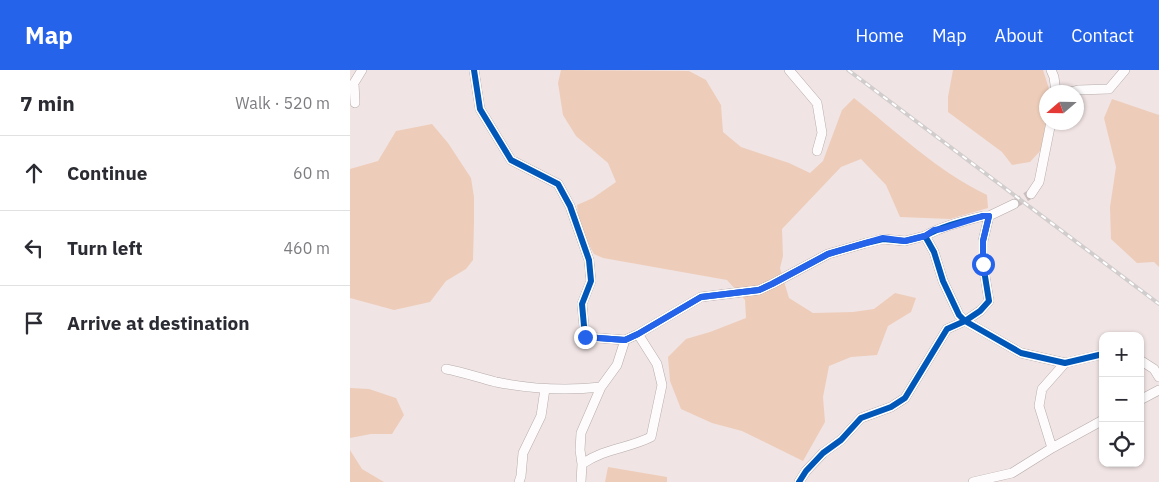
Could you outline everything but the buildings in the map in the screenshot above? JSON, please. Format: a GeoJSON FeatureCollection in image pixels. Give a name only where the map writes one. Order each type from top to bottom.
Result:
{"type":"FeatureCollection","features":[{"type":"Feature","properties":{"kind":"street"},"geometry":{"type":"LineString","coordinates":[[355,103],[352,84],[362,70]]}},
{"type":"Feature","properties":{"kind":"street"},"geometry":{"type":"LineString","coordinates":[[474,70],[480,109],[511,160],[558,184],[570,206],[589,260],[591,281],[582,304],[585,337],[625,340],[701,297],[759,290],[828,254],[883,238],[905,241],[925,236],[934,230],[989,216],[1014,204]]}},
{"type":"Feature","properties":{"kind":"street"},"geometry":{"type":"LineString","coordinates":[[789,70],[818,103],[822,132],[817,151]]}},
{"type":"Feature","properties":{"kind":"street"},"geometry":{"type":"LineString","coordinates":[[1051,70],[1055,85]]}},
{"type":"Feature","properties":{"kind":"street"},"geometry":{"type":"LineString","coordinates":[[1084,90],[1109,89],[1125,70]]}},
{"type":"Feature","properties":{"kind":"street"},"geometry":{"type":"LineString","coordinates":[[1031,194],[1039,182],[1049,130]]}},
{"type":"Feature","properties":{"kind":"street"},"geometry":{"type":"LineString","coordinates":[[800,482],[806,471],[823,453],[841,440],[861,418],[890,407],[905,398],[947,329],[965,321],[980,311],[989,301],[983,264],[983,241],[989,216]]}},
{"type":"Feature","properties":{"kind":"street"},"geometry":{"type":"LineString","coordinates":[[925,236],[934,252],[943,281],[959,315],[965,321],[1021,354],[1065,363],[1099,355]]}},
{"type":"Feature","properties":{"kind":"street"},"geometry":{"type":"LineString","coordinates":[[582,464],[595,455],[641,442],[651,437],[662,385],[657,364],[638,334]]}},
{"type":"Feature","properties":{"kind":"street"},"geometry":{"type":"LineString","coordinates":[[581,482],[581,433],[601,387],[617,365],[625,340]]}},
{"type":"Feature","properties":{"kind":"street"},"geometry":{"type":"LineString","coordinates":[[1052,448],[1039,406],[1042,389],[1065,363]]}},
{"type":"Feature","properties":{"kind":"street"},"geometry":{"type":"LineString","coordinates":[[1144,363],[1154,369],[1159,377]]}},
{"type":"Feature","properties":{"kind":"street"},"geometry":{"type":"LineString","coordinates":[[446,369],[495,381],[545,389],[577,390],[601,387]]}},
{"type":"Feature","properties":{"kind":"street"},"geometry":{"type":"LineString","coordinates":[[519,482],[523,453],[541,416],[545,389]]}},
{"type":"Feature","properties":{"kind":"street"},"geometry":{"type":"LineString","coordinates":[[1144,398],[1159,390]]}},
{"type":"Feature","properties":{"kind":"street"},"geometry":{"type":"LineString","coordinates":[[973,482],[1012,473],[1099,422]]}},
{"type":"Feature","properties":{"kind":"shaded area"},"geometry":{"type":"Polygon","coordinates":[[[561,70],[689,71],[706,80],[721,105],[723,132],[741,147],[789,163],[810,173],[823,161],[842,110],[854,98],[934,163],[987,195],[988,208],[950,219],[900,217],[886,185],[861,159],[841,167],[782,229],[783,256],[780,268],[789,298],[813,313],[853,312],[874,309],[895,293],[916,298],[911,312],[888,326],[877,355],[851,357],[829,366],[823,397],[825,422],[803,461],[742,431],[712,423],[681,409],[670,381],[668,357],[686,339],[746,318],[745,300],[727,280],[603,258],[594,254],[579,227],[577,205],[593,198],[616,182],[608,163],[576,136],[563,115],[558,83],[561,70]]]}},
{"type":"Feature","properties":{"kind":"shaded area"},"geometry":{"type":"Polygon","coordinates":[[[953,70],[1043,70],[1048,85],[1039,85],[1039,130],[1045,130],[1041,150],[1030,162],[1012,165],[1002,152],[948,112],[948,97],[953,70]]]}},
{"type":"Feature","properties":{"kind":"shaded area"},"geometry":{"type":"Polygon","coordinates":[[[1112,99],[1159,115],[1159,267],[1154,262],[1137,263],[1111,239],[1110,207],[1116,167],[1104,118],[1112,99]]]}},
{"type":"Feature","properties":{"kind":"shaded area"},"geometry":{"type":"Polygon","coordinates":[[[432,124],[448,143],[471,178],[474,197],[473,260],[466,269],[446,281],[430,302],[394,310],[350,298],[350,169],[378,161],[396,131],[432,124]]]}},
{"type":"Feature","properties":{"kind":"shaded area"},"geometry":{"type":"Polygon","coordinates":[[[350,388],[369,389],[396,398],[404,415],[392,434],[371,434],[350,438],[350,388]]]}},
{"type":"Feature","properties":{"kind":"shaded area"},"geometry":{"type":"Polygon","coordinates":[[[350,450],[362,469],[384,482],[350,482],[350,450]]]}},
{"type":"Feature","properties":{"kind":"shaded area"},"geometry":{"type":"Polygon","coordinates":[[[608,467],[667,477],[667,482],[605,482],[608,467]]]}},
{"type":"Feature","properties":{"kind":"tunnel"},"geometry":{"type":"LineString","coordinates":[[1014,204],[1031,194]]}},
{"type":"Feature","properties":{"kind":"railway"},"geometry":{"type":"LineString","coordinates":[[848,70],[1159,304]]}},
{"type":"Feature","properties":{"kind":"cycle path"},"geometry":{"type":"LineString","coordinates":[[474,70],[480,109],[511,160],[558,184],[570,206],[589,260],[591,281],[582,304],[585,337],[625,340],[701,297],[759,290],[828,254],[866,243],[883,239],[905,241],[925,236]]}},
{"type":"Feature","properties":{"kind":"cycle path"},"geometry":{"type":"LineString","coordinates":[[989,216],[983,241],[983,264],[989,301],[980,311],[965,321],[959,315],[943,281],[934,252],[925,236],[953,224],[989,216]]}},
{"type":"Feature","properties":{"kind":"cycle path"},"geometry":{"type":"LineString","coordinates":[[799,482],[806,471],[823,453],[841,440],[861,418],[891,407],[905,398],[947,329],[965,321]]}},
{"type":"Feature","properties":{"kind":"cycle path"},"geometry":{"type":"LineString","coordinates":[[965,321],[1021,353],[1065,363],[1099,355]]}},
{"type":"Feature","properties":{"kind":"route"},"geometry":{"type":"LineString","coordinates":[[585,337],[625,340],[701,297],[759,290],[828,254],[883,238],[905,241],[925,236],[934,230],[989,216],[983,241],[983,264]]}}]}
